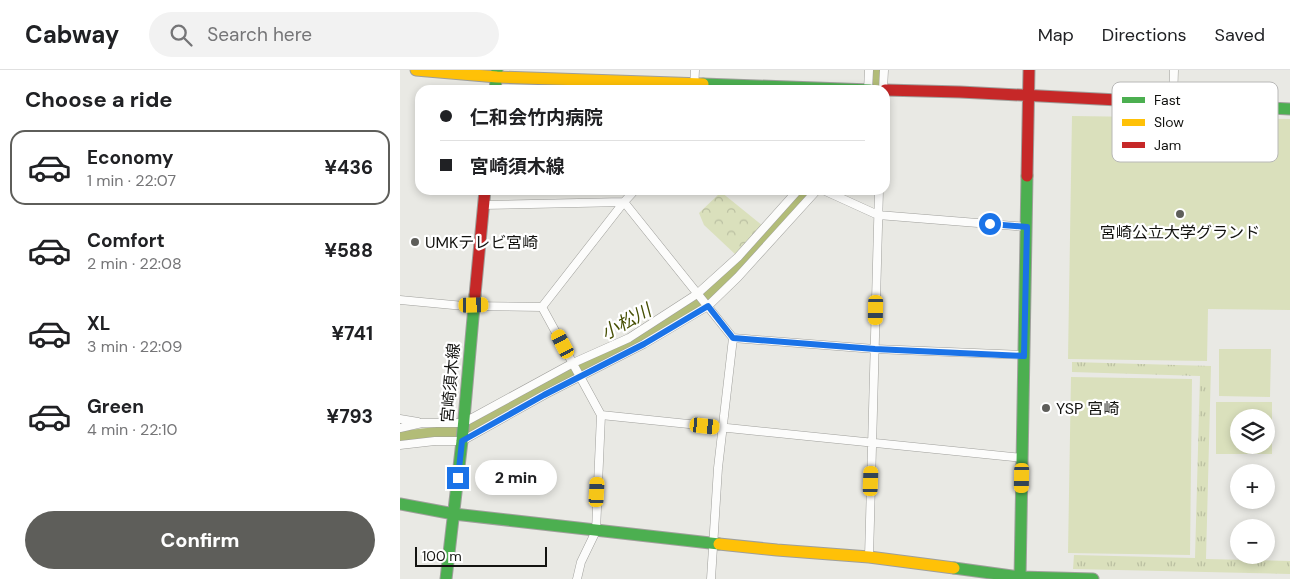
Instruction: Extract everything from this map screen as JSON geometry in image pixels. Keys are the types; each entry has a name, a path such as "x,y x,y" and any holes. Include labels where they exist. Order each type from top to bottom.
{"street":[{"path":"416,70 665,85"},
{"path":"695,70 695,85"},
{"path":"868,85 869,70"},
{"path":"884,70 884,85"},
{"path":"1020,578 1029,70"},
{"path":"890,90 1112,100"},
{"name":"宮崎須木線","path":"446,579 462,439 484,195"},
{"path":"542,307 630,195"},
{"path":"400,419 422,423 462,423 574,363 629,338 697,294 738,257 794,195"},
{"path":"400,445 462,439 644,344 708,306 738,277 812,195"},
{"path":"834,195 878,215 1027,227"},
{"path":"869,557 879,195"},
{"path":"483,205 624,202"},
{"path":"624,202 733,338 718,468 711,579"},
{"path":"400,300 464,306 542,307"},
{"path":"542,307 601,414 596,531 581,562 577,579"},
{"path":"733,338 875,349 1024,356"},
{"path":"601,414 872,444 1022,458"},
{"path":"400,428 422,423"},
{"path":"400,504 454,514 596,531 869,557 1020,578 1093,579"}],"green space":[{"name":"宮崎公立大学グランド","path":"1072,116 1112,117 1112,162 1278,162 1278,119 1290,119 1290,310 1208,309 1207,361 1068,359"},
{"path":"718,195 725,195 763,226 736,255 704,225 699,213"},
{"path":"1219,349 1271,349 1270,397 1219,396"},
{"path":"1072,362 1211,366 1206,559 1230,560 1230,564 1275,564 1275,561 1290,561 1290,574 1073,569 1074,555 1195,558 1200,376 1072,372"},
{"path":"1071,377 1192,379 1190,555 1068,553"},
{"path":"1216,402 1272,402 1272,409 1230,409 1230,454 1216,454"}],"waterway":[{"name":"小松川","path":"879,85 880,70"},
{"name":"小松川","path":"400,439 437,435 476,425 572,372 640,341 690,309 721,286 790,213 803,195"}],"traffic: fast":[{"path":"496,85 497,70"},
{"path":"703,84 731,85"},
{"path":"1278,108 1290,109"},
{"path":"1020,579 1027,176"},
{"path":"446,579 462,441 475,295"},
{"path":"400,504 454,514 719,544"},
{"path":"954,568 1020,577 1093,579"}],"traffic: slow":[{"path":"416,70 497,77 703,84"},
{"path":"719,544 869,557 954,568"}],"traffic: jam":[{"path":"1027,176 1029,70"},
{"path":"890,90 1112,100"},
{"path":"475,295 485,195"}],"place":[{"name":"宮崎公立大学グランド","path":"1180,214"},
{"name":"UMKテレビ宮崎","path":"415,242"},
{"name":"YSP 宮崎","path":"1046,408"}],"route":[{"path":"458,478 462,441 544,395 644,344 708,306 733,338 875,349 1024,356 1027,227 990,224"}]}
